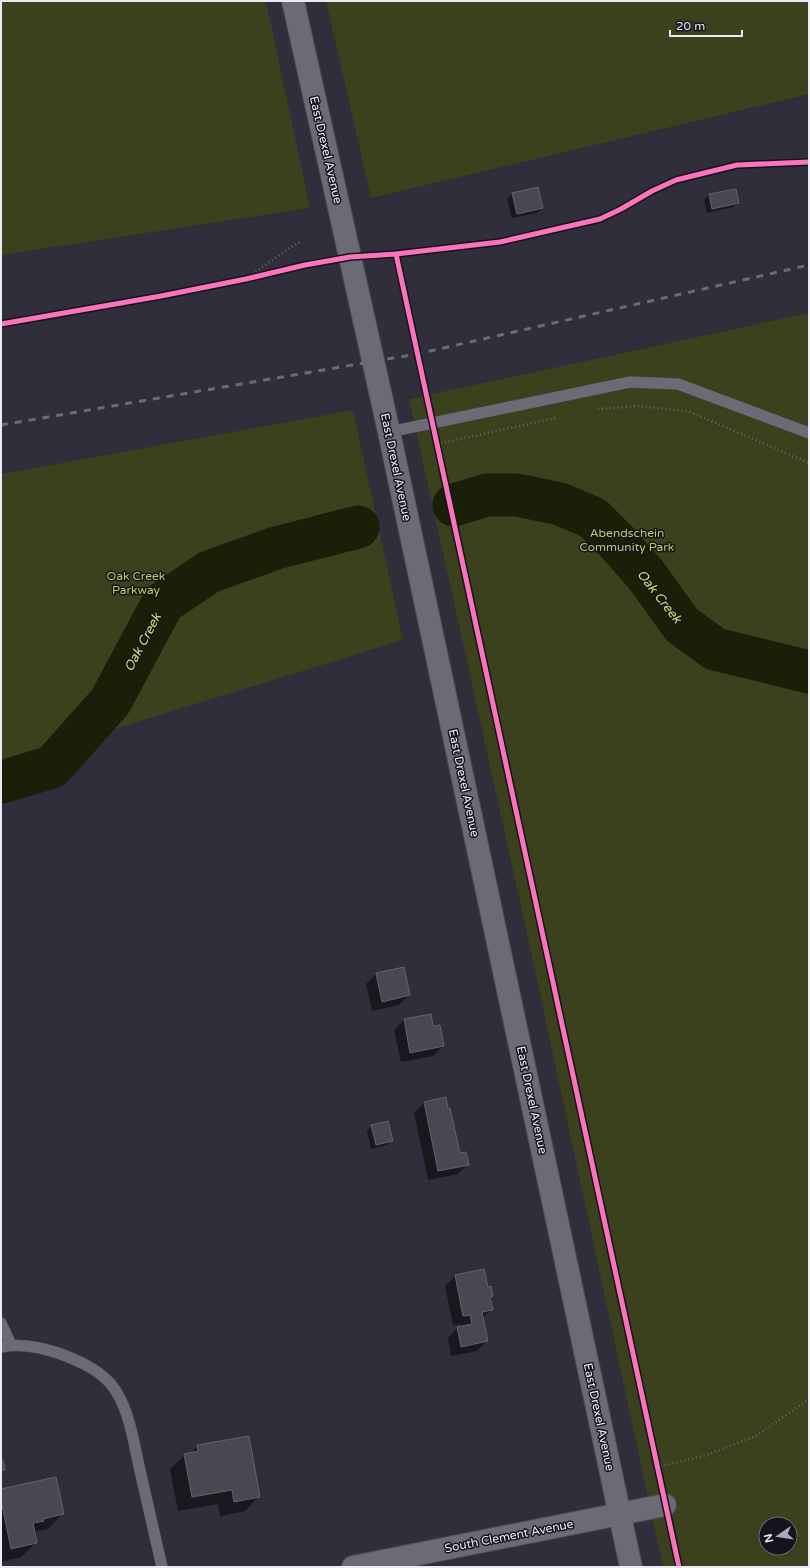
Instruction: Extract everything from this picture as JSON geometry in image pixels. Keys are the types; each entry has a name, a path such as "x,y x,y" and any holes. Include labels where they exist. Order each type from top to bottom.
{"street":[{"name":"East Drexel Avenue","path":"293,1 389,432 631,1567"},
{"name":"South Clement Avenue","path":"353,1567 665,1505"}],"lane":[{"path":"389,432 630,382 678,384 809,433"},
{"path":"1,1323 6,1346 44,1348 94,1368 110,1384 121,1400 130,1428 162,1567"}],"path":[{"path":"246,279 288,248 300,242"},
{"path":"238,281 260,276"},
{"path":"598,409 638,406 688,411 809,463"},
{"path":"437,444 559,417"},
{"path":"433,423 439,451"},
{"path":"656,1460 657,1468 703,1456 756,1436 809,1399"}],"green space":[{"path":"1,1 266,1 310,208 1,255"},
{"path":"326,1 809,1 809,94 371,198"},
{"name":"Abendschein Community Park","path":"809,313 809,1567 663,1567 526,929 409,399"},
{"name":"Oak Creek Parkway","path":"353,410 403,640 1,764 1,474"}],"building":[{"path":"538,187 543,208 517,214 512,193"},
{"path":"736,189 739,203 712,209 709,194"},
{"path":"404,967 410,995 382,1002 376,973"},
{"path":"431,1014 433,1026 440,1025 444,1046 410,1053 404,1019"},
{"path":"446,1097 448,1109 450,1108 460,1153 466,1152 469,1165 438,1171 424,1102"},
{"path":"388,1121 393,1141 376,1145 371,1125"},
{"path":"484,1269 488,1287 491,1286 493,1296 490,1297 493,1310 482,1312 488,1341 461,1347 457,1327 472,1324 470,1315 463,1316 455,1275"},
{"path":"249,1436 260,1497 234,1502 232,1490 192,1497 184,1454 198,1451 197,1445"},
{"path":"1,1460 3,1460 5,1470 1,1470"},
{"path":"56,1477 64,1514 33,1523 37,1543 11,1549 1,1500 1,1489"}],"waterway":[{"name":"Oak Creek","path":"454,505 487,495 517,495 560,504 593,518 618,543 646,575 682,625 715,649 809,672"},
{"name":"Oak Creek","path":"1,782 52,767 110,702 163,603 209,572 276,548 358,527"}],"railway":[{"path":"1,425 417,354 809,265"}],"cycle path":[{"path":"1,324 161,296 246,279 305,265 350,257 396,254 500,242 600,219 676,180 737,165 809,162"},
{"path":"396,254 679,1567"}]}
